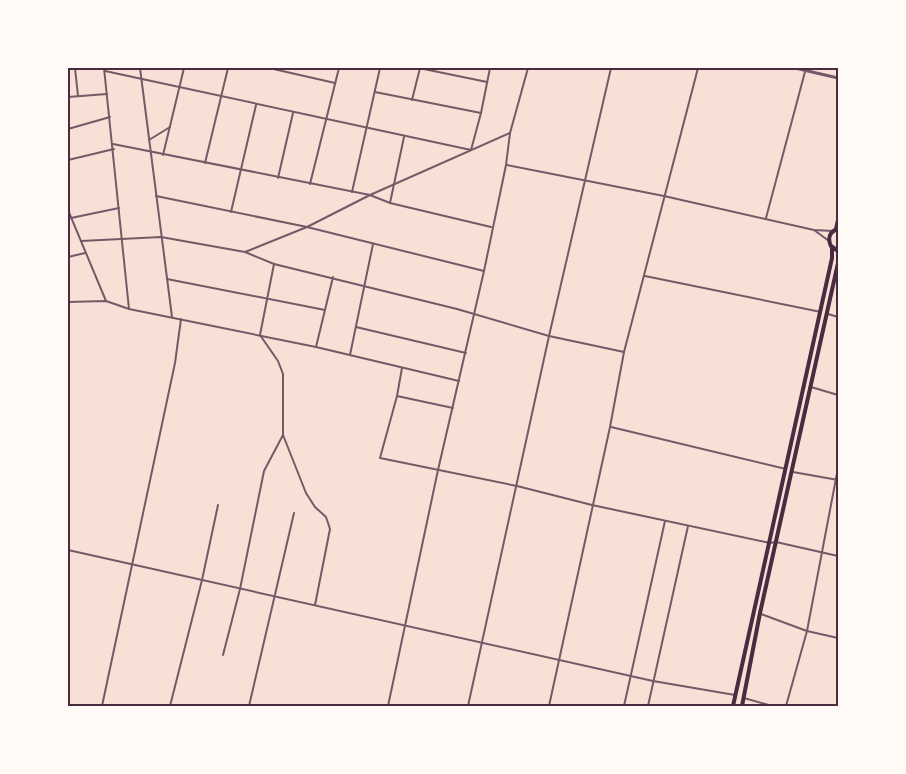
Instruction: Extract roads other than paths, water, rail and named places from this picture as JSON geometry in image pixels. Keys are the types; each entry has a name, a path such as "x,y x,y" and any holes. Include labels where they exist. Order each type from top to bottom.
{"highway":[{"path":"734,706 821,312 832,258 830,235 836,230 838,220"},
{"path":"832,248 838,251"},
{"path":"742,706 760,613 838,263"}],"street":[{"path":"75,68 78,96"},
{"path":"140,68 171,317"},
{"path":"163,155 184,68"},
{"path":"205,163 228,68"},
{"path":"269,68 335,83"},
{"path":"310,184 339,68"},
{"path":"352,192 380,68"},
{"path":"412,100 419,68 488,82"},
{"path":"471,150 482,113 490,68"},
{"path":"388,706 438,470 475,314 506,165 510,133 528,68"},
{"path":"468,706 549,336 611,68"},
{"path":"549,706 610,427 624,352 698,68"},
{"path":"795,68 838,78"},
{"path":"129,309 105,69 142,80 471,150"},
{"path":"766,219 806,69"},
{"path":"375,91 482,113"},
{"path":"68,97 107,94"},
{"path":"231,212 256,105"},
{"path":"278,178 294,113"},
{"path":"68,129 110,117"},
{"path":"149,140 170,127"},
{"path":"245,252 307,227 370,195 510,133"},
{"path":"390,203 404,137"},
{"path":"113,144 370,195 390,203 492,227"},
{"path":"68,160 114,149"},
{"path":"506,165 664,196 814,230 836,230"},
{"path":"156,196 307,227 484,271"},
{"path":"71,218 118,208"},
{"path":"68,210 106,301"},
{"path":"814,230 829,241"},
{"path":"81,241 161,237 245,252 274,264 475,314 549,336 624,352"},
{"path":"350,356 374,243"},
{"path":"68,257 86,253"},
{"path":"274,264 260,335 279,361 283,374 283,435 306,493 315,507 326,517 330,529 315,605"},
{"path":"645,276 821,312"},
{"path":"316,347 333,277"},
{"path":"167,279 325,310"},
{"path":"68,302 106,301 129,309 316,347 459,381"},
{"path":"828,314 838,317"},
{"path":"102,706 173,373 181,319"},
{"path":"356,327 466,353"},
{"path":"402,368 380,458 517,486 688,526 838,556"},
{"path":"811,387 838,395"},
{"path":"397,396 453,408"},
{"path":"610,427 786,469"},
{"path":"223,655 240,589 264,471 283,435"},
{"path":"786,706 807,631 824,553 838,468"},
{"path":"793,472 837,480"},
{"path":"170,706 202,580 218,505"},
{"path":"249,706 294,513"},
{"path":"624,706 665,521"},
{"path":"648,706 688,526"},
{"path":"68,550 630,676 735,695"},
{"path":"760,613 807,631 838,638"},
{"path":"744,698 772,706"}]}
